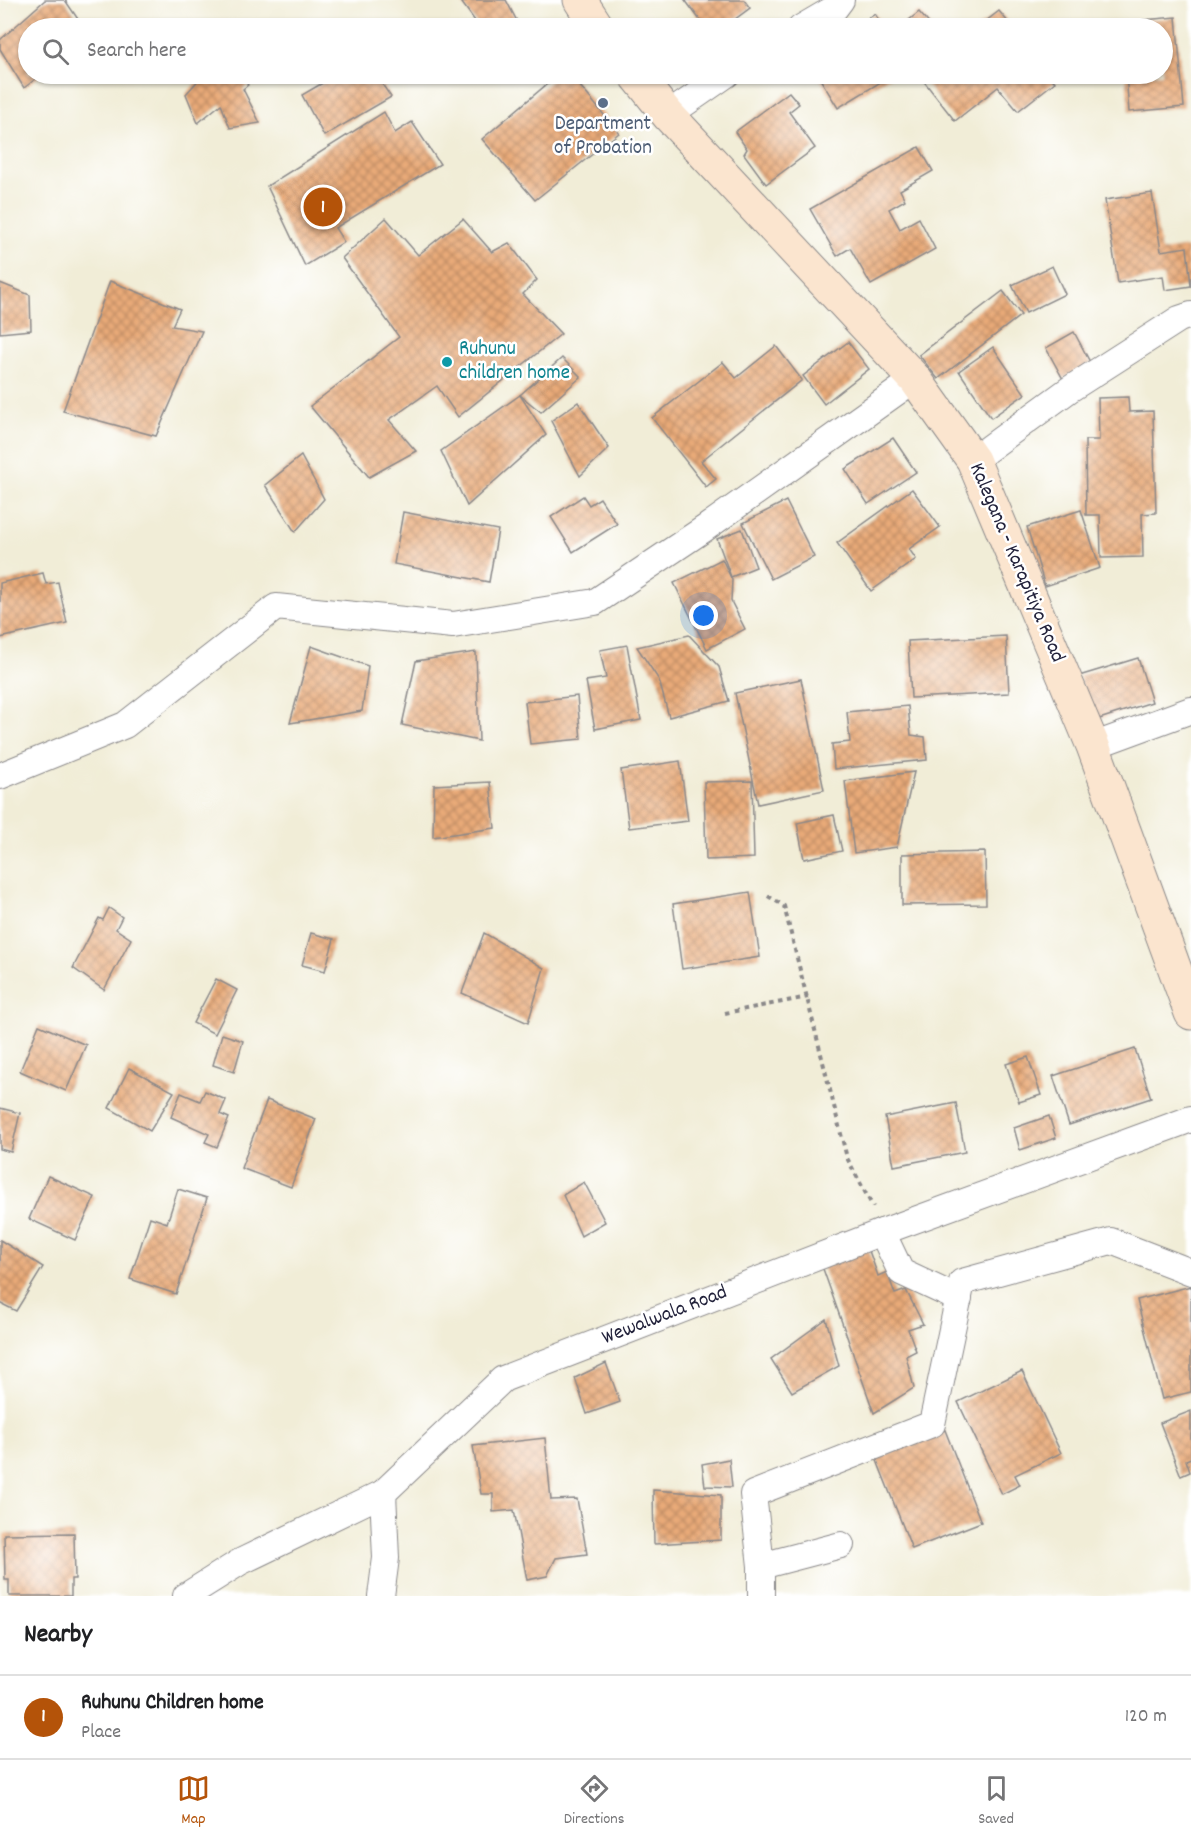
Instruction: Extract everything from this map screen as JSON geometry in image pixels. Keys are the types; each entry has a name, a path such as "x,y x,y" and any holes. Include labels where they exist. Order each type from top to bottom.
{"main road":[{"path":"580,0 592,18"},
{"name":"Kalegana - Karapitiya Road","path":"643,84 668,115 915,379 973,460 1093,746 1191,1013"}],"street":[{"path":"818,18 835,8 841,0"},
{"path":"668,115 713,84"},
{"path":"973,460 1070,388 1179,318 1191,315"},
{"path":"0,776 125,725 276,607 453,625 595,602 704,529 915,379"},
{"path":"1093,746 1191,710"},
{"name":"Wewalwala Road","path":"186,1596 240,1562 383,1492 503,1379 882,1233 1191,1119"},
{"path":"882,1233 900,1272 958,1299"},
{"path":"761,1596 761,1566 753,1494 932,1424 962,1282 1112,1241 1191,1272"},
{"path":"381,1596 386,1558 383,1492"},
{"path":"761,1566 841,1545"}],"path":[{"path":"768,896 784,906 847,1158 868,1195 882,1233"},
{"path":"725,1012 808,997"}],"building":[{"path":"45,0 65,0 77,18 25,18"},
{"path":"468,0 506,0 515,18 473,18 462,3"},
{"path":"685,0 744,0 750,8 736,18 698,18"},
{"path":"999,11 1005,18 990,18"},
{"path":"919,12 924,18 912,18"},
{"path":"1176,17 1184,107 1129,112 1127,84 1173,84 1173,18 1165,18"},
{"path":"18,24 18,78 0,49 0,40"},
{"path":"195,84 247,84 243,89 260,123 230,128 221,104 198,123 186,94"},
{"path":"321,84 382,84 391,97 324,136 302,95"},
{"path":"547,84 578,84 619,133 535,200 482,139"},
{"path":"823,84 878,84 838,108"},
{"path":"926,84 1052,84 1018,111 998,87 955,121"},
{"path":"789,92 799,104 789,112 815,148 766,184 744,154 747,149 735,132"},
{"path":"384,112 395,133 412,122 440,164 335,228 344,242 305,266 267,186"},
{"path":"919,147 933,171 900,190 905,200 889,209 900,229 919,218 935,249 871,285 850,248 837,256 810,209"},
{"path":"1152,193 1161,251 1187,247 1191,286 1165,290 1163,276 1118,283 1105,200"},
{"name":"Ruhunu children home","path":"386,218 418,255 463,219 492,252 509,243 537,280 523,294 561,334 458,417 437,386 389,420 416,451 369,477 310,406 399,337 342,258"},
{"path":"1052,266 1065,294 1026,313 1012,285"},
{"path":"110,281 180,309 172,326 202,331 156,436 63,411"},
{"path":"0,283 30,295 31,330 0,333"},
{"path":"1003,291 1021,315 938,379 919,355"},
{"path":"1074,332 1091,364 1063,379 1046,348"},
{"path":"848,342 869,369 824,404 803,376"},
{"path":"776,346 802,380 701,461 716,479 706,487 652,418 723,362 736,378"},
{"path":"993,347 1025,394 991,418 959,371"},
{"path":"562,358 581,377 541,412 520,395"},
{"path":"520,395 546,435 467,506 441,451"},
{"path":"1128,397 1129,412 1153,411 1156,513 1142,514 1143,557 1101,558 1100,515 1086,515 1085,440 1099,440 1098,398"},
{"path":"578,402 609,448 580,476 551,421"},
{"path":"893,438 916,472 868,504 845,469"},
{"path":"301,456 324,499 295,532 265,485"},
{"path":"912,489 940,527 909,549 916,559 871,591 837,543"},
{"path":"583,496 589,505 600,498 617,524 573,552 551,517"},
{"path":"786,501 814,557 771,579 743,523"},
{"path":"1081,510 1100,568 1045,586 1027,527"},
{"path":"403,512 498,530 489,582 394,564"},
{"path":"742,529 756,567 731,577 717,539"},
{"path":"722,559 732,580 731,601 745,629 707,649 674,583"},
{"path":"43,573 46,584 58,582 67,623 0,638 0,583"},
{"path":"689,635 719,667 729,701 669,717 659,680 637,647"},
{"path":"1006,636 1009,693 911,698 908,641"},
{"path":"627,645 641,720 595,729 586,681 606,678 600,650"},
{"path":"311,646 368,666 362,711 290,723"},
{"path":"476,652 479,741 402,725 416,661"},
{"path":"1138,658 1152,702 1093,721 1079,676"},
{"path":"801,679 824,790 758,804 735,693"},
{"path":"577,696 581,739 530,744 525,702"},
{"path":"908,706 911,735 925,737 927,760 834,769 832,744 850,742 847,712"},
{"path":"680,761 688,821 629,828 621,770"},
{"path":"914,772 897,847 854,853 845,781"},
{"path":"752,781 754,858 706,860 704,782"},
{"path":"490,782 495,828 433,837 434,785"},
{"path":"834,815 842,851 804,859 797,823"},
{"path":"985,852 986,904 902,905 902,854"},
{"path":"750,892 760,957 682,969 673,904"},
{"path":"109,908 122,917 116,929 131,939 104,990 73,968 99,918 103,920"},
{"path":"311,933 334,939 325,971 302,965"},
{"path":"484,933 544,968 528,1023 462,993"},
{"path":"216,979 237,990 215,1034 193,1023"},
{"path":"39,1025 86,1045 66,1091 20,1071"},
{"path":"222,1034 243,1041 234,1072 213,1065"},
{"path":"1135,1049 1151,1098 1069,1125 1053,1076"},
{"path":"1028,1057 1041,1095 1019,1102 1006,1064"},
{"path":"129,1068 174,1092 150,1131 109,1108"},
{"path":"205,1091 226,1100 220,1114 229,1118 217,1147 205,1142 209,1134 171,1117 181,1093 200,1101"},
{"path":"267,1100 316,1119 291,1187 241,1168"},
{"path":"956,1103 965,1152 894,1166 885,1117"},
{"path":"0,1108 20,1113 11,1152 0,1149"},
{"path":"1049,1116 1056,1138 1020,1150 1014,1128"},
{"path":"48,1176 95,1197 75,1240 29,1219"},
{"path":"584,1182 605,1222 581,1236 563,1195"},
{"path":"178,1189 207,1198 176,1294 130,1279 150,1217 167,1223"},
{"path":"0,1240 43,1267 16,1311 0,1303"},
{"path":"868,1248 878,1276 887,1272 895,1294 906,1290 923,1324 908,1329 916,1351 906,1356 914,1388 874,1413 822,1266"},
{"path":"1191,1286 1191,1392 1162,1399 1137,1300"},
{"path":"826,1319 839,1366 792,1392 771,1359"},
{"path":"606,1363 620,1402 587,1414 575,1378"},
{"path":"1022,1371 1061,1453 1015,1475 1020,1485 1002,1494 958,1402"},
{"path":"1191,1411 1191,1458 1186,1460 1190,1472 1181,1476 1160,1423"},
{"path":"945,1430 981,1522 912,1549 876,1458"},
{"path":"545,1438 551,1500 577,1499 587,1554 556,1558 547,1576 527,1580 514,1510 493,1512 493,1494 481,1494 473,1446"},
{"path":"729,1459 732,1487 705,1486 702,1464"},
{"path":"653,1490 721,1495 721,1540 654,1544"},
{"path":"74,1533 75,1579 71,1579 71,1596 9,1596 9,1580 5,1580 4,1534"}],"place":[{"name":"Department of Probation","path":"603,103"},
{"name":"Ruhunu Children home","path":"323,207"},
{"name":"Ruhunu children home","path":"447,362"}]}
